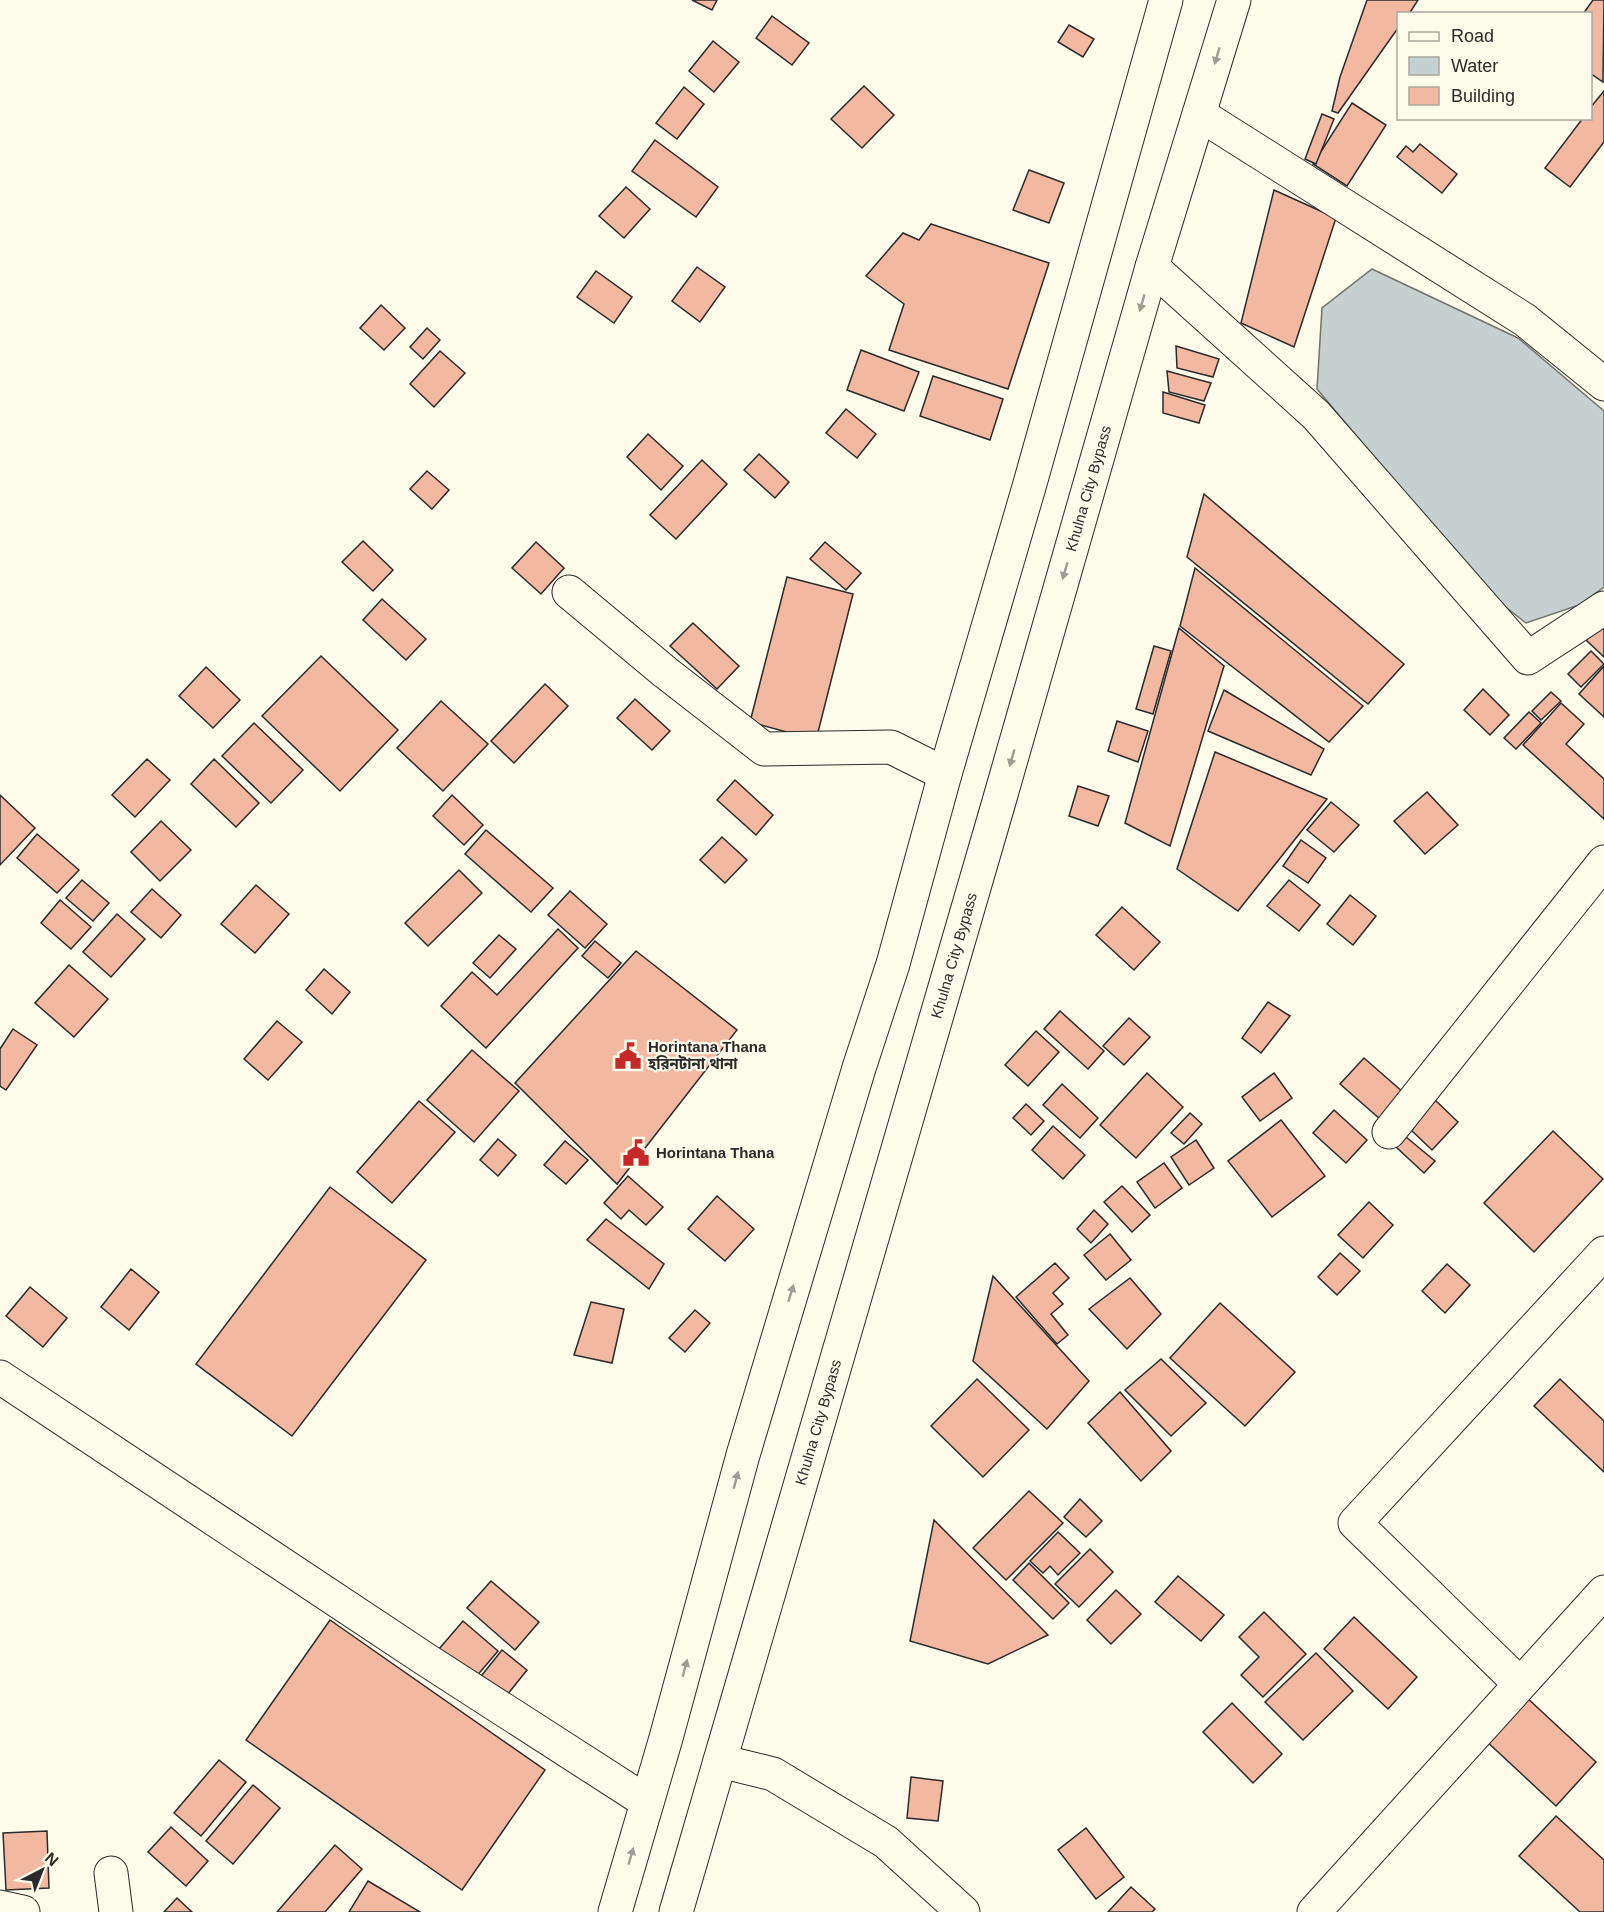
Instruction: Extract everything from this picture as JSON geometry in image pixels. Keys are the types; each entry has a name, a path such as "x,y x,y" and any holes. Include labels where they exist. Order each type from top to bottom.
{"main road":[{"path":"615,1912 743,1455 859,1068 893,964 1166,0"},
{"name":"Khulna City Bypass","path":"676,1912 995,817 1152,267 1234,0"},
{"path":"1199,114 1525,320 1604,384"},
{"path":"1152,267 1316,415 1528,658 1604,608"},
{"path":"569,592 665,672 764,749 891,747 945,774"},
{"path":"1389,1132 1604,862"},
{"path":"1520,1683 1355,1523 1604,1253"},
{"path":"0,1377 425,1659 647,1802"},
{"path":"1314,1912 1604,1592"},
{"path":"720,1761 773,1774 886,1842 963,1912"},
{"path":"111,1873 116,1912"},
{"path":"0,1907 23,1912"}],"water":[{"path":"1372,269 1518,338 1604,411 1604,587 1579,605 1526,623 1490,595 1317,389 1322,308"}],"building":[{"path":"692,0 717,0 712,10"},
{"path":"1367,0 1418,0 1410,12 1397,12 1397,29 1338,113 1332,111 1340,77"},
{"path":"1593,0 1604,0 1603,82 1592,74 1592,12 1584,12"},
{"path":"772,16 809,43 792,65 756,38"},
{"path":"1069,25 1094,39 1083,57 1058,42"},
{"path":"713,41 739,62 714,92 689,71"},
{"path":"864,86 894,115 862,148 831,119"},
{"path":"684,87 704,104 677,139 656,123"},
{"path":"1604,91 1604,142 1570,187 1545,168 1581,120 1592,120 1592,106"},
{"path":"1352,103 1386,125 1347,186 1313,164"},
{"path":"1322,114 1334,119 1316,164 1305,159"},
{"path":"655,140 718,187 696,217 632,171"},
{"path":"1420,144 1457,174 1442,193 1397,157 1406,146 1413,152"},
{"path":"1029,170 1064,183 1049,223 1013,210"},
{"path":"626,187 650,209 624,238 599,216"},
{"path":"1274,190 1336,218 1294,347 1241,323"},
{"path":"931,224 1049,263 1008,389 889,350 904,304 866,276 903,233 919,240"},
{"path":"697,267 725,287 700,322 672,301"},
{"path":"596,271 632,297 614,323 577,297"},
{"path":"381,305 405,328 384,350 360,328"},
{"path":"427,328 440,340 423,359 410,347"},
{"path":"1176,346 1219,359 1213,377 1177,368"},
{"path":"861,350 919,372 904,411 847,390"},
{"path":"440,351 465,373 434,407 410,384"},
{"path":"1167,371 1211,383 1204,401 1169,392"},
{"path":"933,376 1003,399 990,440 920,416"},
{"path":"1163,392 1205,405 1199,423 1163,413"},
{"path":"846,409 876,434 857,458 826,433"},
{"path":"648,434 683,466 661,490 627,457"},
{"path":"759,454 789,482 775,498 744,470"},
{"path":"702,460 727,484 676,539 650,515"},
{"path":"427,471 449,490 432,509 410,489"},
{"path":"1204,494 1404,664 1368,704 1187,557"},
{"path":"363,541 393,570 373,591 342,562"},
{"path":"536,542 564,568 541,594 512,568"},
{"path":"825,542 861,573 846,590 810,559"},
{"path":"1195,568 1363,706 1329,742 1180,626"},
{"path":"787,577 853,594 816,740 750,722"},
{"path":"382,599 426,639 406,660 363,620"},
{"path":"693,623 739,666 717,689 670,646"},
{"path":"1604,626 1604,657 1586,640"},
{"path":"1179,628 1224,666 1170,846 1125,823"},
{"path":"1154,646 1171,651 1153,714 1136,709"},
{"path":"1591,651 1604,664 1581,687 1568,674"},
{"path":"321,656 398,730 340,791 262,716"},
{"path":"1604,666 1604,717 1579,694"},
{"path":"206,667 240,700 213,728 179,696"},
{"path":"545,684 568,706 514,763 491,741"},
{"path":"1483,689 1509,715 1490,735 1464,710"},
{"path":"1224,690 1324,749 1311,775 1208,731"},
{"path":"1551,692 1561,701 1541,720 1532,711"},
{"path":"635,699 670,731 652,750 617,718"},
{"path":"441,701 488,744 443,791 397,748"},
{"path":"1561,703 1584,724 1566,744 1604,779 1604,819 1523,745"},
{"path":"1529,712 1541,723 1516,749 1504,738"},
{"path":"1117,721 1148,731 1138,762 1108,751"},
{"path":"254,723 303,770 271,803 222,756"},
{"path":"1215,752 1327,799 1238,911 1177,869"},
{"path":"147,759 170,780 135,817 112,795"},
{"path":"214,759 259,803 236,827 191,784"},
{"path":"735,780 773,815 756,835 717,800"},
{"path":"1078,786 1109,796 1098,826 1069,816"},
{"path":"1427,792 1458,825 1425,854 1394,821"},
{"path":"0,795 35,828 0,865"},
{"path":"452,795 483,825 464,845 433,816"},
{"path":"1331,802 1359,825 1334,852 1307,830"},
{"path":"161,821 191,850 160,881 131,852"},
{"path":"486,830 553,888 531,912 465,854"},
{"path":"37,834 79,870 57,893 17,858"},
{"path":"722,837 747,860 725,883 700,860"},
{"path":"1301,840 1326,858 1308,883 1283,866"},
{"path":"459,870 482,893 428,946 405,923"},
{"path":"82,880 109,903 93,921 66,898"},
{"path":"1289,880 1320,905 1299,931 1267,906"},
{"path":"256,885 289,914 255,953 221,924"},
{"path":"152,889 181,915 161,938 131,912"},
{"path":"570,891 607,924 585,948 548,915"},
{"path":"1350,895 1376,916 1353,945 1327,924"},
{"path":"60,900 91,927 71,949 41,923"},
{"path":"1122,907 1160,942 1134,970 1096,935"},
{"path":"117,914 145,939 111,977 83,952"},
{"path":"558,929 578,948 486,1048 441,1006 472,972 497,995"},
{"path":"499,935 516,949 490,978 473,963"},
{"path":"595,941 621,963 608,978 582,956"},
{"name":"Horintana Thana হরিনটানা থানা","path":"636,951 737,1030 617,1184 515,1083"},
{"path":"69,965 108,999 74,1037 35,1003"},
{"path":"324,969 350,992 332,1014 306,990"},
{"path":"1268,1002 1290,1016 1261,1053 1242,1038"},
{"path":"1060,1011 1104,1051 1088,1069 1044,1029"},
{"path":"1129,1018 1150,1037 1124,1065 1103,1046"},
{"path":"277,1021 302,1042 268,1080 244,1059"},
{"path":"13,1029 37,1045 6,1090 0,1086 0,1049"},
{"path":"1036,1031 1059,1052 1028,1086 1005,1065"},
{"path":"472,1050 519,1091 474,1142 427,1100"},
{"path":"1364,1058 1404,1093 1380,1119 1340,1084"},
{"path":"1147,1073 1183,1107 1136,1158 1100,1125"},
{"path":"1274,1073 1292,1098 1260,1121 1242,1097"},
{"path":"1062,1084 1098,1118 1080,1138 1043,1105"},
{"path":"1435,1100 1458,1122 1432,1150 1409,1128"},
{"path":"419,1101 455,1132 392,1203 357,1172"},
{"path":"1026,1104 1044,1121 1031,1135 1013,1118"},
{"path":"1334,1110 1367,1140 1346,1163 1313,1133"},
{"path":"1190,1113 1202,1124 1184,1144 1171,1133"},
{"path":"1281,1120 1325,1176 1272,1217 1228,1161"},
{"path":"1053,1126 1085,1155 1063,1179 1032,1150"},
{"path":"1553,1131 1603,1179 1534,1252 1484,1203"},
{"path":"1406,1137 1435,1161 1424,1173 1396,1147"},
{"path":"498,1139 516,1155 498,1176 480,1160"},
{"path":"1196,1140 1214,1168 1189,1185 1171,1157"},
{"path":"565,1141 588,1160 566,1184 544,1165"},
{"path":"1164,1163 1182,1188 1155,1208 1137,1182"},
{"path":"628,1176 663,1207 646,1225 629,1210 621,1219 604,1203"},
{"path":"1122,1186 1150,1215 1132,1232 1104,1202"},
{"path":"330,1187 426,1260 292,1436 196,1364"},
{"path":"717,1196 754,1229 725,1261 688,1229"},
{"path":"1369,1202 1393,1225 1363,1258 1338,1235"},
{"path":"1094,1210 1108,1224 1091,1243 1077,1229"},
{"path":"606,1219 664,1264 649,1289 587,1240"},
{"path":"1110,1234 1131,1260 1106,1280 1084,1255"},
{"path":"1340,1253 1360,1271 1337,1295 1318,1277"},
{"path":"1055,1263 1069,1278 1053,1293 1063,1304 1051,1314 1068,1335 1057,1344 1016,1297"},
{"path":"1447,1264 1470,1285 1445,1313 1422,1291"},
{"path":"131,1269 159,1292 129,1330 101,1307"},
{"path":"993,1276 1089,1381 1047,1429 973,1361"},
{"path":"1130,1278 1161,1314 1127,1349 1089,1309"},
{"path":"30,1287 67,1318 43,1347 6,1316"},
{"path":"591,1302 624,1309 612,1363 574,1355"},
{"path":"1220,1303 1295,1372 1245,1426 1170,1358"},
{"path":"695,1310 710,1323 685,1352 669,1338"},
{"path":"1161,1359 1206,1403 1171,1436 1125,1390"},
{"path":"977,1379 1029,1430 983,1477 931,1426"},
{"path":"1560,1379 1604,1421 1604,1472 1534,1406"},
{"path":"1120,1392 1171,1451 1141,1481 1088,1423"},
{"path":"1029,1491 1063,1523 1006,1580 973,1548"},
{"path":"1080,1499 1102,1521 1086,1537 1064,1517"},
{"path":"934,1520 1048,1635 988,1664 910,1641"},
{"path":"1058,1532 1080,1553 1058,1575 1050,1566 1043,1573 1030,1561"},
{"path":"1090,1549 1113,1572 1079,1607 1055,1584"},
{"path":"1029,1563 1069,1603 1053,1619 1013,1580"},
{"path":"1178,1576 1224,1615 1201,1641 1155,1602"},
{"path":"491,1581 539,1622 515,1650 467,1608"},
{"path":"1116,1590 1141,1614 1111,1644 1087,1620"},
{"path":"1264,1612 1306,1654 1263,1697 1241,1675 1259,1657 1239,1637"},
{"path":"1354,1617 1417,1677 1388,1709 1324,1649"},
{"path":"330,1620 545,1770 462,1890 246,1740"},
{"path":"463,1621 498,1651 475,1678 439,1649"},
{"path":"502,1650 527,1670 503,1700 478,1680"},
{"path":"1316,1653 1353,1691 1303,1740 1265,1702"},
{"path":"1524,1695 1596,1762 1556,1806 1484,1739"},
{"path":"1232,1703 1282,1754 1253,1783 1203,1732"},
{"path":"219,1760 246,1782 201,1836 174,1813"},
{"path":"911,1777 943,1781 938,1821 907,1818"},
{"path":"253,1785 280,1808 233,1864 206,1841"},
{"path":"1556,1816 1604,1860 1604,1912 1580,1912 1519,1856"},
{"path":"171,1827 208,1861 186,1886 148,1852"},
{"path":"1086,1828 1124,1877 1096,1899 1058,1850"},
{"path":"47,1831 49,1888 6,1890 3,1833"},
{"path":"335,1845 362,1869 325,1912 277,1912"},
{"path":"368,1881 420,1912 349,1912"},
{"path":"1131,1887 1155,1909 1152,1912 1108,1912"},
{"path":"177,1898 192,1912 164,1912"}],"place":[{"name":"Horintana Thana হরিনটানা থানা","path":"628,1056"},
{"name":"Horintana Thana","path":"636,1153"}]}
